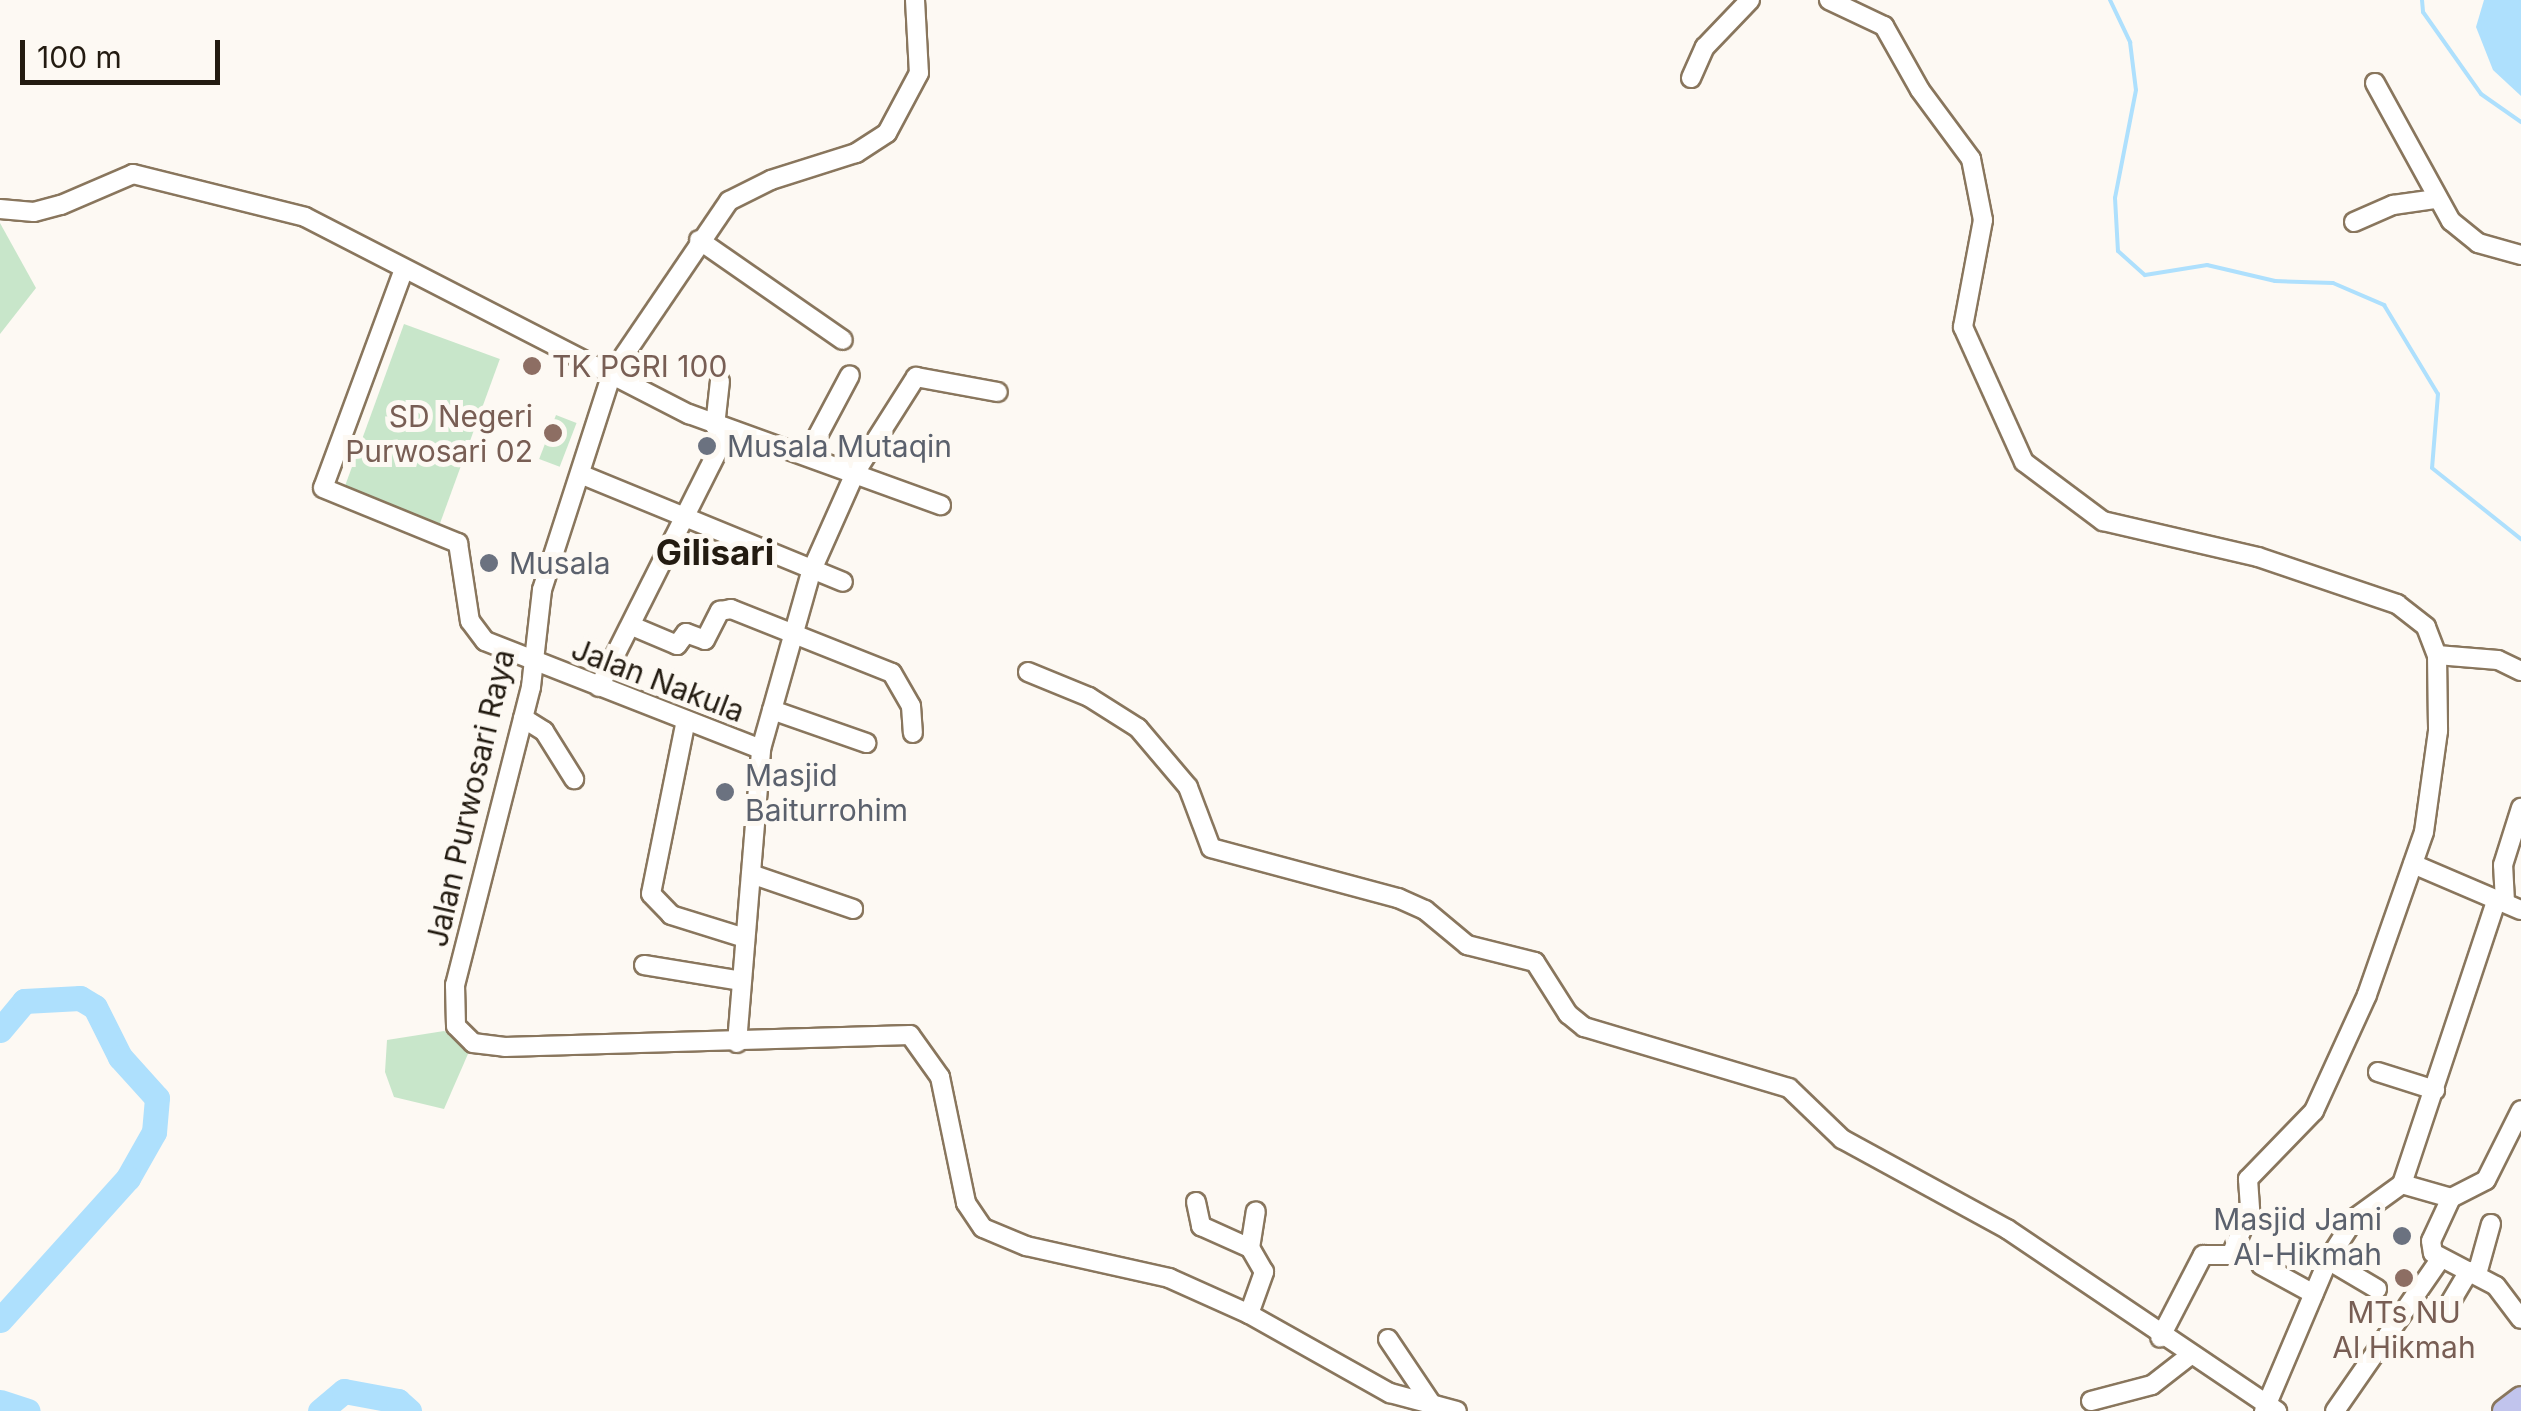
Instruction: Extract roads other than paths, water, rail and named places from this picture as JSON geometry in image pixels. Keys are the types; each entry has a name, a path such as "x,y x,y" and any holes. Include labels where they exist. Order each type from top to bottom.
{"main road":[{"path":"2504,1411 2521,1398"}],"street":[{"name":"Jalan Purwosari Raya","path":"915,0 919,74 887,133 856,152 750,188 722,209 612,373 542,590 523,718 456,985 461,1035 505,1047 737,1043 890,1032 918,1041 944,1092 966,1203 975,1222 1009,1242 1169,1278 1250,1314"},
{"path":"1691,78 1705,47 1750,0"},
{"path":"1829,0 1864,11 1884,26 1920,90 1972,159 1983,220 1963,327 2024,462 2103,521 2258,557 2397,604 2426,627 2437,655 2438,730 2414,864 2368,995 2314,1111 2248,1179 2250,1212 2230,1255 2202,1255 2160,1338"},
{"path":"2375,83 2396,113 2435,199 2464,235 2521,255"},
{"path":"0,209 34,212 61,205 133,174 305,216 722,428 808,454 940,505"},
{"path":"2354,222 2392,205 2435,199"},
{"path":"699,240 843,340"},
{"name":"Jalan Nakula","path":"404,269 322,488 458,543 473,628 484,641 761,749"},
{"path":"808,454 850,375"},
{"path":"737,1043 761,749 811,572 855,473 916,377 998,392"},
{"path":"599,687 686,522 722,428 720,381"},
{"path":"580,474 686,522 844,582"},
{"path":"632,626 677,645 686,632 705,640 727,608 892,673 910,706 913,733"},
{"path":"2437,655 2498,660 2521,671"},
{"path":"1028,672 1089,696 1138,728 1188,787 1211,848 1398,898 1425,910 1467,945 1535,962 1568,1014 1584,1026 1790,1088 1842,1139 2007,1229 2160,1338 2269,1409 2328,1260 2366,1206 2402,1184 2508,904 2502,865 2521,808"},
{"path":"772,710 866,743"},
{"path":"523,718 544,732 574,780"},
{"path":"686,720 651,894 671,915 746,938"},
{"path":"2414,864 2508,904"},
{"path":"751,874 854,909"},
{"path":"644,965 742,981"},
{"path":"2378,1072 2435,1090"},
{"path":"2521,1110 2486,1180 2451,1198 2431,1241 2439,1261 2473,1273 2501,1290 2521,1319"},
{"path":"2402,1184 2451,1198"},
{"path":"1196,1202 1201,1226 1250,1248 1264,1272 1250,1314 1390,1393 1458,1411"},
{"path":"1250,1248 1256,1211"},
{"path":"2444,1313 2473,1273 2490,1224"},
{"path":"2328,1260 2377,1289"},
{"path":"2335,1411 2439,1261"},
{"path":"2261,1265 2314,1294"},
{"path":"1388,1339 1434,1406"},
{"path":"2091,1401 2152,1385 2188,1357"}],"water":[{"path":"2484,0 2521,0 2521,96 2493,70 2476,27"}],"waterway":[{"path":"2110,0 2130,42 2136,90 2115,198 2118,251 2145,275 2207,265 2275,281 2333,283 2384,305 2438,394 2432,468 2521,539"},
{"path":"2422,0 2423,12 2481,94 2521,122"},
{"path":"0,1030 24,1001 80,998 95,1007 120,1057 157,1098 154,1132 128,1178 0,1320"},
{"path":"320,1411 344,1391 398,1401 409,1411"},
{"path":"0,1402 28,1411"}],"place":[{"name":"TK PGRI 100","path":"532,366"},
{"name":"SD Negeri Purwosari 02","path":"553,433"},
{"name":"Musala Mutaqin","path":"707,446"},
{"name":"Musala","path":"489,563"},
{"name":"Masjid Baiturrohim","path":"725,792"},
{"name":"Masjid Jami Al-Hikmah","path":"2402,1236"},
{"name":"MTs NU Al Hikmah","path":"2404,1278"}],"district":[{"name":"Gilisari","path":"715,552"}]}
